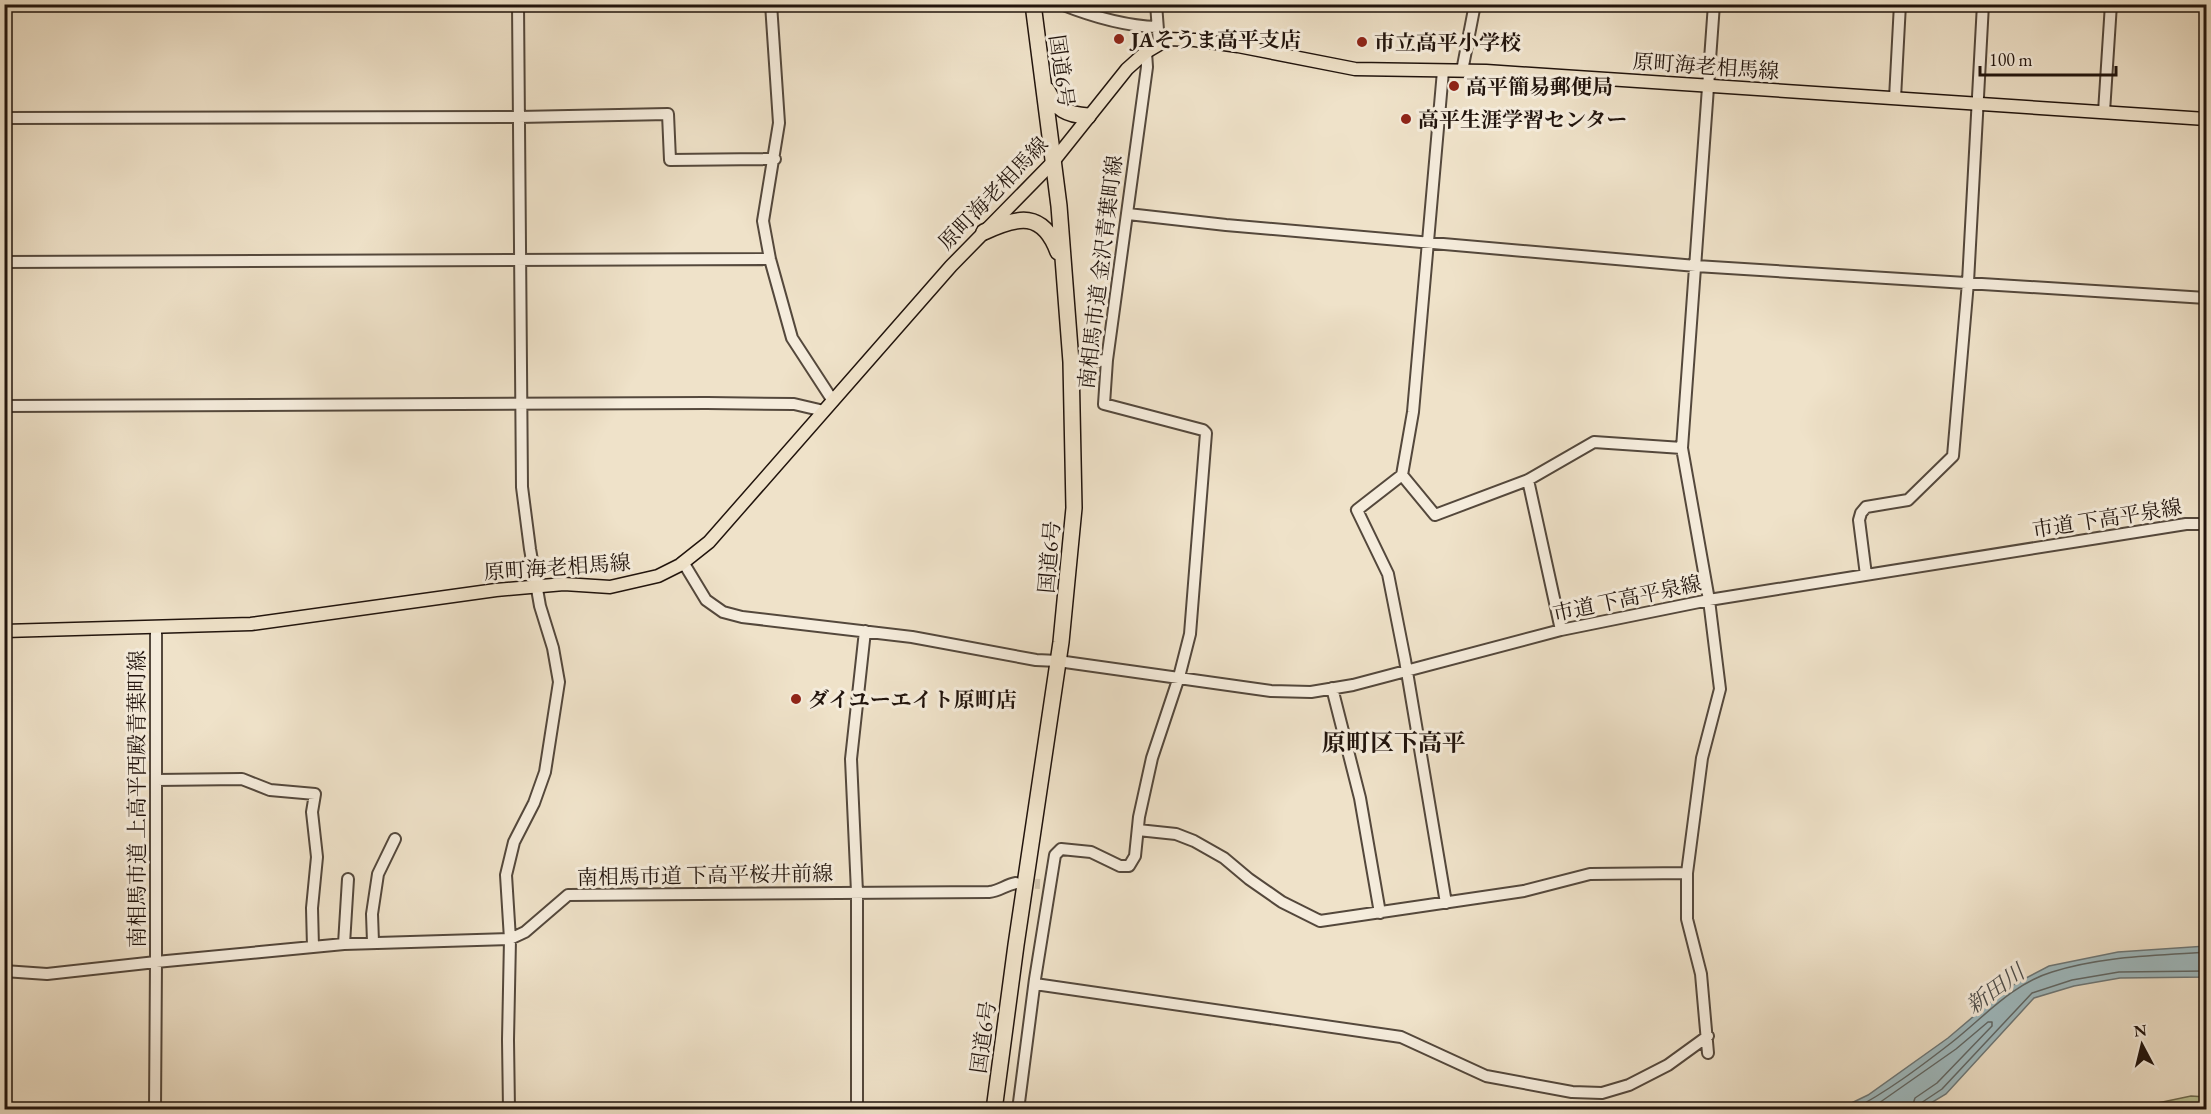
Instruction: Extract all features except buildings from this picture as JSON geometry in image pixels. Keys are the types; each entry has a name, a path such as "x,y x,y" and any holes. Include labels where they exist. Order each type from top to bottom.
{"highway":[{"name":"国道6号","path":"994,1110 1058,661 1070,568 1074,508 1071,362 1059,206 1033,4"},
{"path":"1043,78 1051,98 1059,108 1069,114 1088,116"},
{"path":"984,232 1018,219 1037,223 1050,234 1063,266"}],"main road":[{"name":"原町海老相馬線","path":"4,631 262,623 434,598 537,586 564,584 610,587 658,576 683,562 709,542 735,515 951,266 1052,163 1127,69 1159,43 1179,38 1355,69 1462,71 2206,119"}],"street":[{"path":"509,1110 510,939 507,867 514,842 534,803 545,772 559,682 553,648 540,606 522,487 518,4"},
{"path":"771,4 779,123 775,159 763,221 770,259 792,338 833,401"},
{"path":"1061,4 1118,22 1139,27 1157,27"},
{"path":"1156,4 1159,43"},
{"path":"1462,71 1475,4"},
{"path":"1708,1053 1701,974 1687,919 1687,873 1702,758 1720,689 1709,600 1682,448 1714,4"},
{"path":"1895,98 1900,4"},
{"path":"1866,575 1861,513 1866,507 1908,500 1953,456 1968,282 1983,4"},
{"path":"2104,112 2111,4"},
{"name":"南相馬市道 金沢青葉町線","path":"1018,1110 1035,984 1045,885 1055,855 1061,849 1091,852 1120,866 1129,866 1135,856 1139,817 1152,758 1179,677 1190,634 1206,433 1203,430 1104,404 1107,360 1147,67 1146,52"},
{"path":"1443,70 1413,412 1402,475 1357,510 1388,574 1446,903"},
{"path":"4,118 519,117 668,114 670,160 775,159"},
{"path":"1128,214 1226,225 1696,266 2206,298"},
{"path":"4,262 770,259"},
{"path":"1071,362 1107,360"},
{"path":"4,406 794,404 824,411"},
{"path":"1402,475 1435,514 1528,480 1594,442 1682,448"},
{"path":"1528,480 1561,630"},
{"name":"市道 下高平泉線","path":"683,562 706,600 723,612 742,616 912,637 1036,660 1058,661 1271,691 1311,692 1406,671 1561,630 1709,600 2186,524 2206,524"},
{"name":"南相馬市道 上高平西殿青葉町線","path":"4,971 47,974 156,962 156,627"},
{"path":"857,1110 857,892 851,759 865,631"},
{"path":"1332,688 1360,798 1380,914"},
{"path":"156,780 242,779 270,790 315,794 312,812 317,857 312,908 313,947"},
{"path":"1138,830 1176,834 1194,841 1224,858 1282,902 1320,921 1380,914 1524,891 1590,874 1687,873"},
{"path":"373,942 372,914 378,874 395,838"},
{"path":"344,944 348,879"},
{"name":"南相馬市道 下高平桜井前線","path":"510,939 525,932 568,895 1000,891 1007,885 1016,883"},
{"path":"155,1110 156,962 373,942 510,939"},
{"path":"1035,984 1401,1037 1486,1076 1572,1092 1602,1093 1629,1085 1668,1065 1708,1036"}],"green space":[{"path":"2191,1096 2206,1097 2206,1109 2140,1109 2153,1104"}],"water":[{"path":"2206,946 2206,977 2120,978 2074,986 2034,998 1946,1094 1921,1109 1839,1109 1868,1095 1948,1038 2007,988 2049,966 2118,952"}],"tunnel":[{"path":"1020,883 1040,884"}],"place":[{"name":"JAそうま高平支店","path":"1119,39"},
{"name":"市立高平小学校","path":"1362,42"},
{"name":"高平簡易郵便局","path":"1454,86"},
{"name":"高平生涯学習センター","path":"1406,119"},
{"name":"ダイユーエイト原町店","path":"796,699"}],"district":[{"name":"原町区下高平","path":"1394,742"}],"water label":[{"name":"新田川","path":"1995,989"}]}
